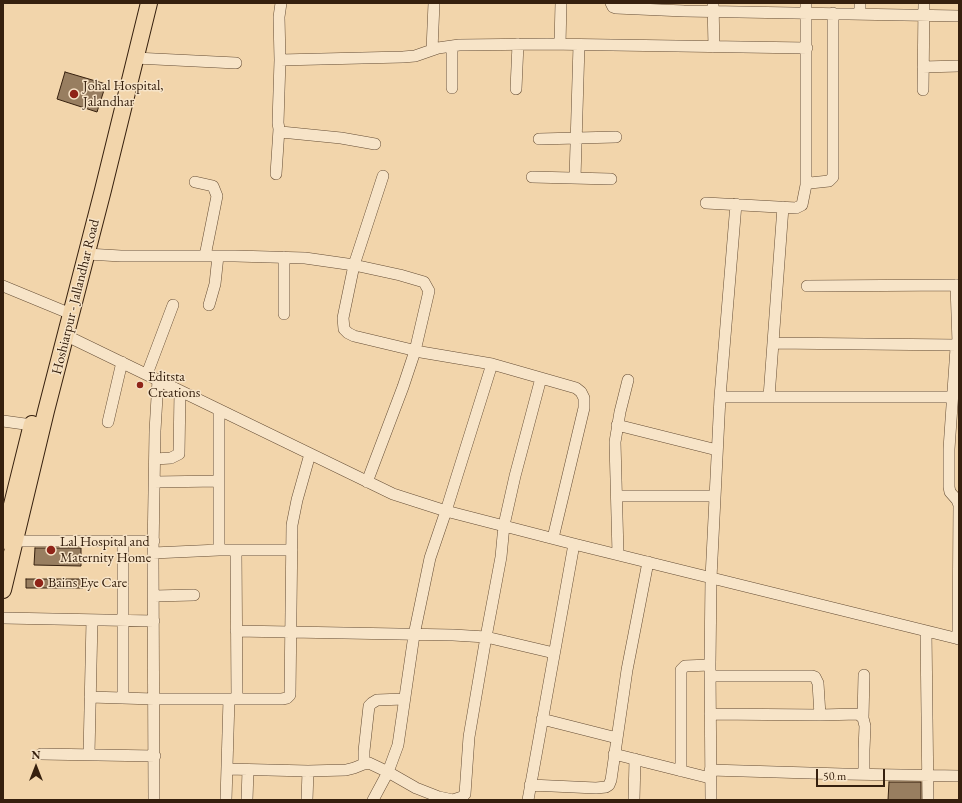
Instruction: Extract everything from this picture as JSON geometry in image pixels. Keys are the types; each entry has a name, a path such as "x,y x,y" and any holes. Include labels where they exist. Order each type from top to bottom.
{"highway":[{"name":"Hoshiarpur - Jallandhar Road","path":"9,541 138,3"},
{"name":"Hoshiarpur - Jallandhar Road","path":"3,590 9,541 32,425 55,354 65,335 65,312 86,254 149,3"}],"street":[{"path":"276,174 280,60 279,17 281,3"},
{"path":"432,50 434,3"},
{"path":"560,44 561,3"},
{"path":"611,3 613,7 616,8 806,8 833,13 860,8 923,16 959,16"},
{"path":"923,90 924,3"},
{"path":"713,7 714,47"},
{"path":"706,203 783,207 800,207 802,205 806,185 806,8"},
{"path":"806,185 810,183 829,181 833,177 833,13"},
{"path":"280,60 403,58 452,46 518,44 807,48"},
{"path":"516,89 518,44"},
{"path":"575,178 579,45"},
{"path":"452,46 452,88"},
{"path":"135,58 236,63"},
{"path":"923,67 959,66"},
{"path":"278,129 284,133 341,138 375,144"},
{"path":"539,139 616,137"},
{"path":"383,176 354,265 343,318 344,330 354,336 415,351 492,364 576,388 581,392 584,398 583,415 553,538"},
{"path":"532,178 611,179"},
{"path":"195,182 213,186 217,196 205,256"},
{"path":"710,800 711,578 720,396 736,204"},
{"path":"769,396 783,207"},
{"path":"86,254 121,256 284,257 354,265 424,282 428,286 429,291 415,351 401,394 367,482"},
{"path":"209,305 215,284 218,256"},
{"path":"284,257 284,314"},
{"path":"65,335 393,494 446,511 574,544 959,639 959,505 957,500 950,492 949,487 953,396 958,343 957,285 807,286"},
{"path":"3,286 65,312"},
{"path":"147,374 173,304"},
{"path":"773,343 958,343"},
{"path":"108,422 122,362"},
{"path":"373,800 388,772 398,745 414,635 430,558 492,364"},
{"path":"228,769 308,771 346,770 369,763 416,788 439,797 453,800 462,797 465,794 469,737 501,557 504,525 515,476 541,378"},
{"path":"154,800 153,553 158,380"},
{"path":"618,554 615,442 617,425 628,380"},
{"path":"155,459 171,458 179,454 180,391"},
{"path":"720,396 953,396"},
{"path":"219,410 219,550"},
{"path":"3,421 32,425"},
{"path":"617,425 717,450"},
{"path":"90,697 154,699 282,699 287,698 290,695 292,550 294,515 310,454"},
{"path":"154,482 219,481"},
{"path":"616,496 715,496"},
{"path":"9,541 154,541"},
{"path":"123,541 123,698"},
{"path":"528,800 574,544"},
{"path":"153,553 219,550 292,550"},
{"path":"226,800 236,632 236,550"},
{"path":"530,785 596,788 606,787 609,785 611,780 627,670 648,562"},
{"path":"154,596 194,595"},
{"path":"3,618 154,621"},
{"path":"89,754 92,620"},
{"path":"926,631 928,800"},
{"path":"236,632 453,635 486,637 554,653"},
{"path":"680,771 681,670 685,666 710,671 815,677 818,683 820,715"},
{"path":"864,675 863,718 866,732 864,774"},
{"path":"364,764 369,706 372,702 377,700 404,699"},
{"path":"710,714 820,715 850,713 858,714 863,718"},
{"path":"542,719 617,738"},
{"path":"41,754 155,756"},
{"path":"614,754 680,771 710,774 864,774 959,776"},
{"path":"634,800 635,760"},
{"path":"247,800 248,770"},
{"path":"307,800 308,771"},
{"path":"416,788 416,800"}],"building":[{"path":"65,72 106,84 97,112 57,99"},
{"path":"35,548 81,548 81,566 34,565"},
{"path":"26,579 82,579 83,588 26,588"},
{"path":"889,782 921,782 921,800 888,800"}],"place":[{"name":"Johal Hospital, Jalandhar","path":"74,94"},
{"name":"Editsta Creations","path":"140,385"},
{"name":"Lal Hospital and Maternity Home","path":"51,550"},
{"name":"Bains Eye Care","path":"39,583"}]}
